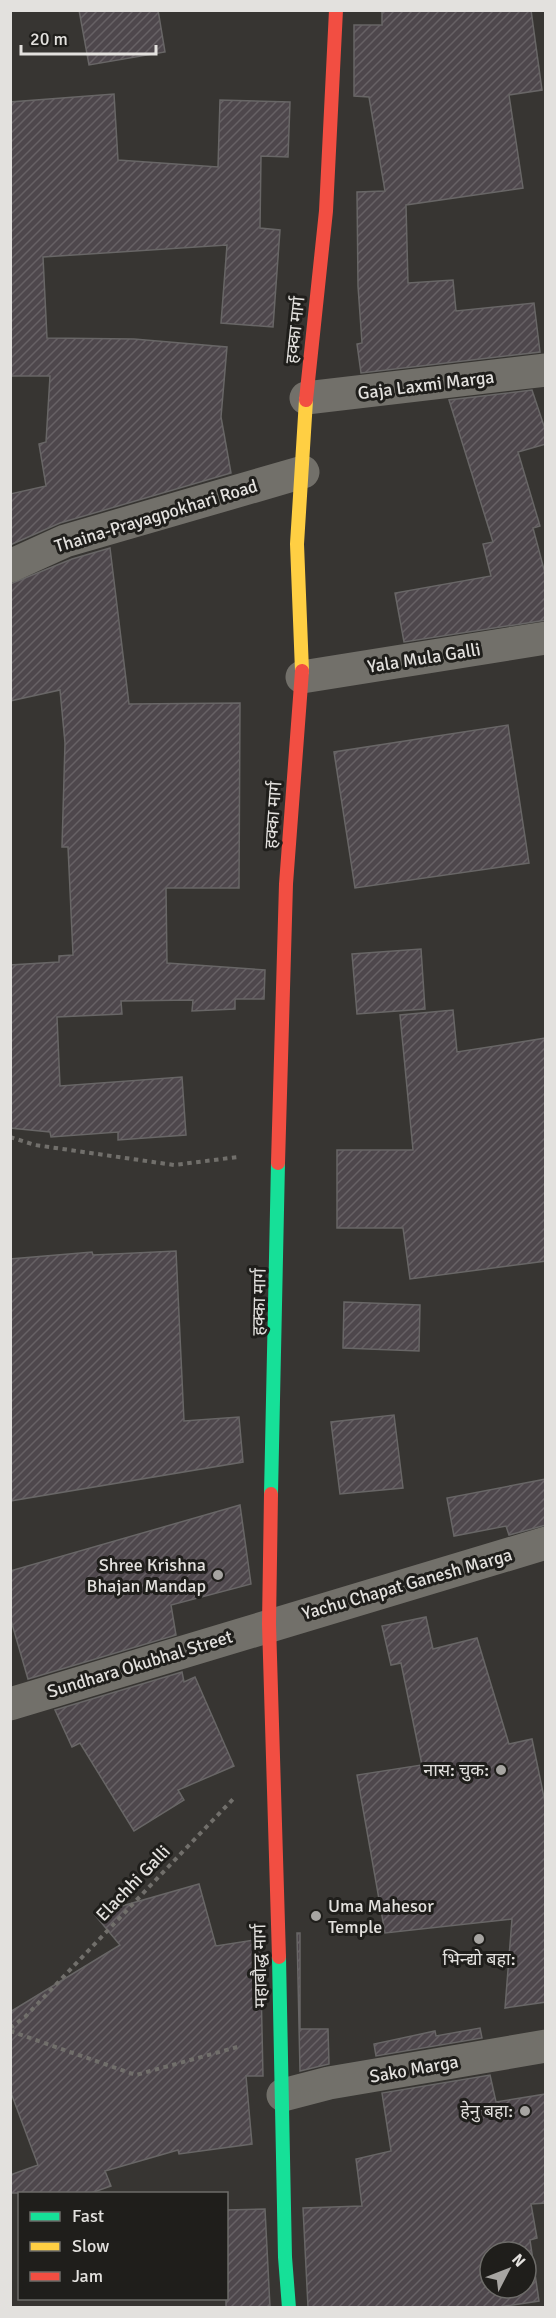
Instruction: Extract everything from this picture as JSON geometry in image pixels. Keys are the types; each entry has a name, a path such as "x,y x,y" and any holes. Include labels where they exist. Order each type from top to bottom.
{"main road":[{"name":"हक्का मार्ग","path":"269,1624 278,1153 286,884 302,677 297,544 306,398 326,211 336,10"},
{"name":"महाबौद्ध मार्ग","path":"269,1624 283,2095 285,2257 289,2307"}],"street":[{"name":"Gaja Laxmi Marga","path":"306,398 546,370"},
{"name":"Thaina-Prayagpokhari Road","path":"10,566 65,541 303,472"},
{"name":"Yala Mula Galli","path":"302,677 546,638"},
{"name":"Yachu Chapat Ganesh Marga","path":"269,1624 546,1543"},
{"name":"Sundhara Okubhal Street","path":"10,1704 269,1624"},
{"name":"Sako Marga","path":"283,2095 328,2083 546,2046"}],"path":[{"path":"10,1137 35,1145 174,1164 278,1153"},
{"name":"Elachhi Galli","path":"10,2030 25,2017 274,1755"},
{"path":"10,2030 136,2075 239,2046 280,2050"}],"building":[{"path":"79,10 158,10 165,52 89,65"},
{"path":"382,10 531,10 542,90 509,95 523,188 406,205 408,283 453,280 456,311 534,303 540,352 361,373 357,344 362,343 358,286 357,192 385,191 369,97 354,96 354,25 382,25"},
{"path":"114,94 118,160 218,167 220,100 290,102 288,157 261,156 260,228 280,230 273,327 221,323 227,245 43,257 47,338 134,339 227,347 221,417 231,473 60,523 10,545 10,494 46,486 39,444 46,442 50,376 10,376 10,102"},
{"path":"532,390 546,432 546,444 518,452 540,526 533,528 546,577 546,620 404,642 395,593 491,576 483,544 493,542 449,400"},
{"path":"110,548 129,704 240,703 239,888 166,888 167,963 265,970 264,999 235,999 235,1009 192,1011 193,1000 121,1001 122,1014 57,1017 60,1086 182,1077 186,1135 118,1140 118,1132 51,1137 50,1132 10,1128 10,965 59,962 59,956 73,955 68,847 62,847 65,743 60,690 10,701 10,584 72,559"},
{"path":"508,725 529,863 355,888 334,752"},
{"path":"421,949 425,1009 357,1014 352,954"},
{"path":"453,1010 457,1052 546,1038 546,1261 410,1279 403,1228 337,1228 337,1150 413,1150 400,1015"},
{"path":"176,1251 184,1421 239,1417 243,1462 10,1501 10,1259 92,1252 93,1255"},
{"path":"344,1302 420,1305 419,1351 343,1348"},
{"path":"394,1415 403,1488 340,1494 331,1422"},
{"path":"546,1479 546,1525 509,1535 506,1526 454,1536 447,1498"},
{"path":"240,1505 251,1584 171,1605 176,1635 28,1679 10,1617 10,1571"},
{"path":"426,1617 433,1649 477,1638 509,1744 532,1739 546,1807 546,2002 505,2008 512,1919 385,1933 357,1775 422,1765 401,1663 391,1665 382,1626"},
{"path":"182,1672 184,1682 195,1677 234,1766 178,1790 184,1800 134,1831 80,1743 72,1747 55,1710"},
{"path":"199,1884 216,1946 260,1939 263,2076 246,2076 252,2144 179,2154 178,2150 105,2171 111,2186 94,2192 10,2193 10,2175 38,2165 10,2090 10,2012 120,1945 94,1914"},
{"path":"297,1933 300,1933 300,2029 328,2029 329,2064 300,2071"},
{"path":"480,2028 482,2038 376,2056 374,2044 435,2031 436,2036"},
{"path":"490,2075 496,2102 546,2094 546,2203 531,2204 537,2238 478,2240 478,2300 538,2300 538,2294 539,2301 499,2307 308,2307 303,2208 362,2206 356,2159 391,2151 382,2093"},
{"path":"265,2209 270,2307 226,2307 226,2300 228,2300 228,2210"}],"traffic: fast":[{"path":"271,1494 278,1163"},
{"path":"279,1957 285,2257 289,2308"}],"traffic: slow":[{"path":"302,671 297,544 306,400"}],"traffic: jam":[{"path":"306,400 326,211 336,10"},
{"path":"278,1163 286,884 302,671"},
{"path":"271,1494 269,1624 279,1957"}],"place":[{"name":"Shree Krishna Bhajan Mandap","path":"218,1575"},
{"name":"नास: चुक:","path":"501,1770"},
{"name":"Uma Mahesor Temple","path":"316,1916"},
{"name":"भिन्द्यो बहा:","path":"479,1939"},
{"name":"हेनु बहा:","path":"525,2111"}]}
